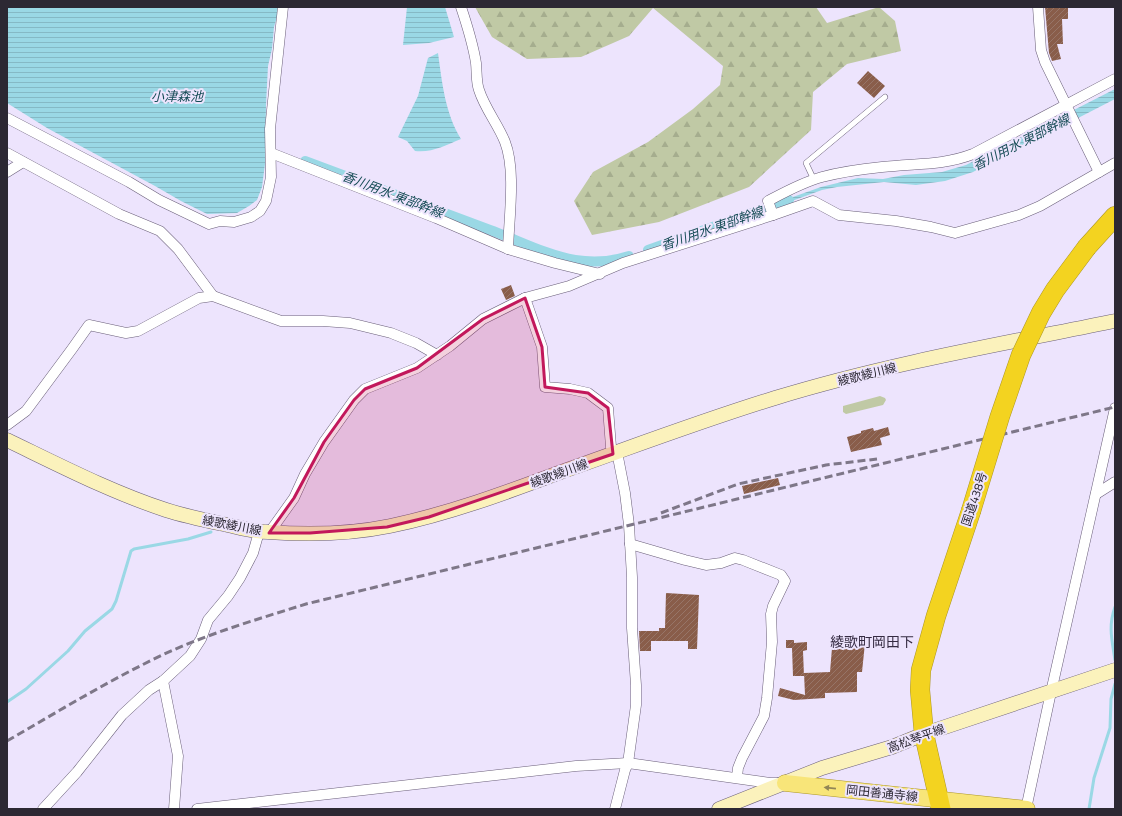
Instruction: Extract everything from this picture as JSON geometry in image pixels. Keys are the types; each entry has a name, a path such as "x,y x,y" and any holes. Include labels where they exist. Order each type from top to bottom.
{"highway":[{"name":"国道438号","path":"940,804 924,734 920,690 921,670 936,616 1021,355 1041,313 1055,290 1087,247 1115,216"}],"main road":[{"name":"綾歌綾川線","path":"7,440 95,482 167,510 202,520 264,532 347,532 387,527 429,517 477,502 711,419 811,388 894,366 1115,321"},
{"name":"高松琴平線","path":"719,809 822,768 892,747 924,734 1115,670"},
{"name":"岡田善通寺線","path":"785,783 940,804 1026,809"}],"street":[{"path":"7,118 129,182 159,200 208,224 220,221 234,222 251,218 260,211 266,201 271,176 270,129 282,7"},
{"path":"461,7 469,32 476,63 478,89 505,143 510,161 511,205 508,249"},
{"path":"1038,7 1041,50 1045,62 1099,172"},
{"path":"771,210 768,201 814,180 841,173 883,167 958,160 973,154 1066,107 1115,79"},
{"path":"7,153 119,214 160,231 178,249 213,296"},
{"path":"270,153 429,215 508,249 600,274"},
{"path":"7,172 23,162"},
{"path":"43,809 77,772 122,715 190,656 201,639 208,620 228,596 240,578 264,532 294,498 305,474 324,442 354,400 365,389 417,368 450,346 483,319 525,298 569,286 623,263 771,210 813,201 839,216 896,221 955,233 1019,215 1040,206 1115,163"},
{"path":"7,425 26,411 89,324 126,333 138,331 199,298 213,296 281,321 323,321 350,323 391,333 437,354"},
{"path":"525,298 542,347 545,387 570,389 588,393 608,408 611,447 615,453 625,493 632,577 632,628 636,705 628,763 624,770 615,809"},
{"path":"1026,809 1115,408"},
{"path":"1096,494 1115,482"},
{"path":"630,544 706,565 721,563 735,558 781,575 785,581 773,606 771,614 772,642 764,716 742,758 738,768 737,777"},
{"path":"163,681 178,756 174,809"},
{"path":"197,809 576,766 628,763 737,777 770,783 785,783"}],"lane":[{"path":"814,180 806,163 885,97"}],"highlighted area":[{"path":"525,298 542,347 545,387 588,393 608,408 613,454 429,517 387,527 310,533 269,533 294,498 324,442 354,400 365,389 417,368 483,319"}],"green space":[{"path":"475,7 816,7 827,23 879,7 895,21 901,51 847,64 813,92 811,130 749,187 659,222 592,235 574,201 593,172 648,142 693,109 720,85 723,66 653,8 629,36 581,57 527,59 492,37"},
{"path":"880,396 886,400 883,405 846,414 843,412 843,406"}],"water":[{"name":"小津森池","path":"7,7 280,7 274,27 272,49 268,66 265,164 262,187 257,200 237,213 207,214 47,128 7,103"},
{"path":"407,7 445,7 454,37 429,43 403,45"},
{"path":"438,53 448,108 451,119 461,139 433,150 415,151 407,141 398,137 418,96 428,58"},
{"path":"1115,89 1115,99 973,172 945,181 916,185 884,182 837,187 822,190 778,206 776,203 821,187 858,178 883,179 904,175 942,172 966,165"}],"building":[{"path":"1045,7 1068,7 1068,19 1062,19 1063,44 1057,44 1061,59 1052,61 1049,53"},
{"path":"868,71 885,86 874,98 857,83"},
{"path":"511,285 515,296 506,300 501,289"},
{"path":"888,427 890,435 880,438 882,445 851,452 847,437 873,428 874,431"},
{"path":"778,478 780,485 744,494 742,486"},
{"path":"666,593 699,595 697,649 688,649 688,641 651,641 651,651 640,651 639,631 659,631 659,628 665,628"},
{"path":"786,640 794,640 794,643 807,642 807,650 803,651 804,676 793,676 792,648 786,648"},
{"path":"835,641 865,643 862,672 857,672 857,692 825,693 825,698 794,700 778,696 780,688 805,695 804,673 830,672 832,648 834,648"}],"waterway":[{"name":"香川用水 東部幹線","path":"305,161 501,234 553,255 575,260 596,262 616,260 629,256"},
{"name":"香川用水 東部幹線","path":"648,250 789,200"},
{"path":"7,702 26,689 68,651 85,631 112,609 116,601 131,551 134,549 188,539 211,532"},
{"path":"1115,607 1111,627 1115,660"},
{"path":"1089,809 1094,778 1110,728 1111,699 1115,684"}],"railway":[{"path":"7,741 75,701 164,654 224,630 306,604 1115,407"},
{"path":"661,513 738,484 826,465 877,459"}],"district":[{"name":"綾歌町岡田下","path":"872,641"}]}
